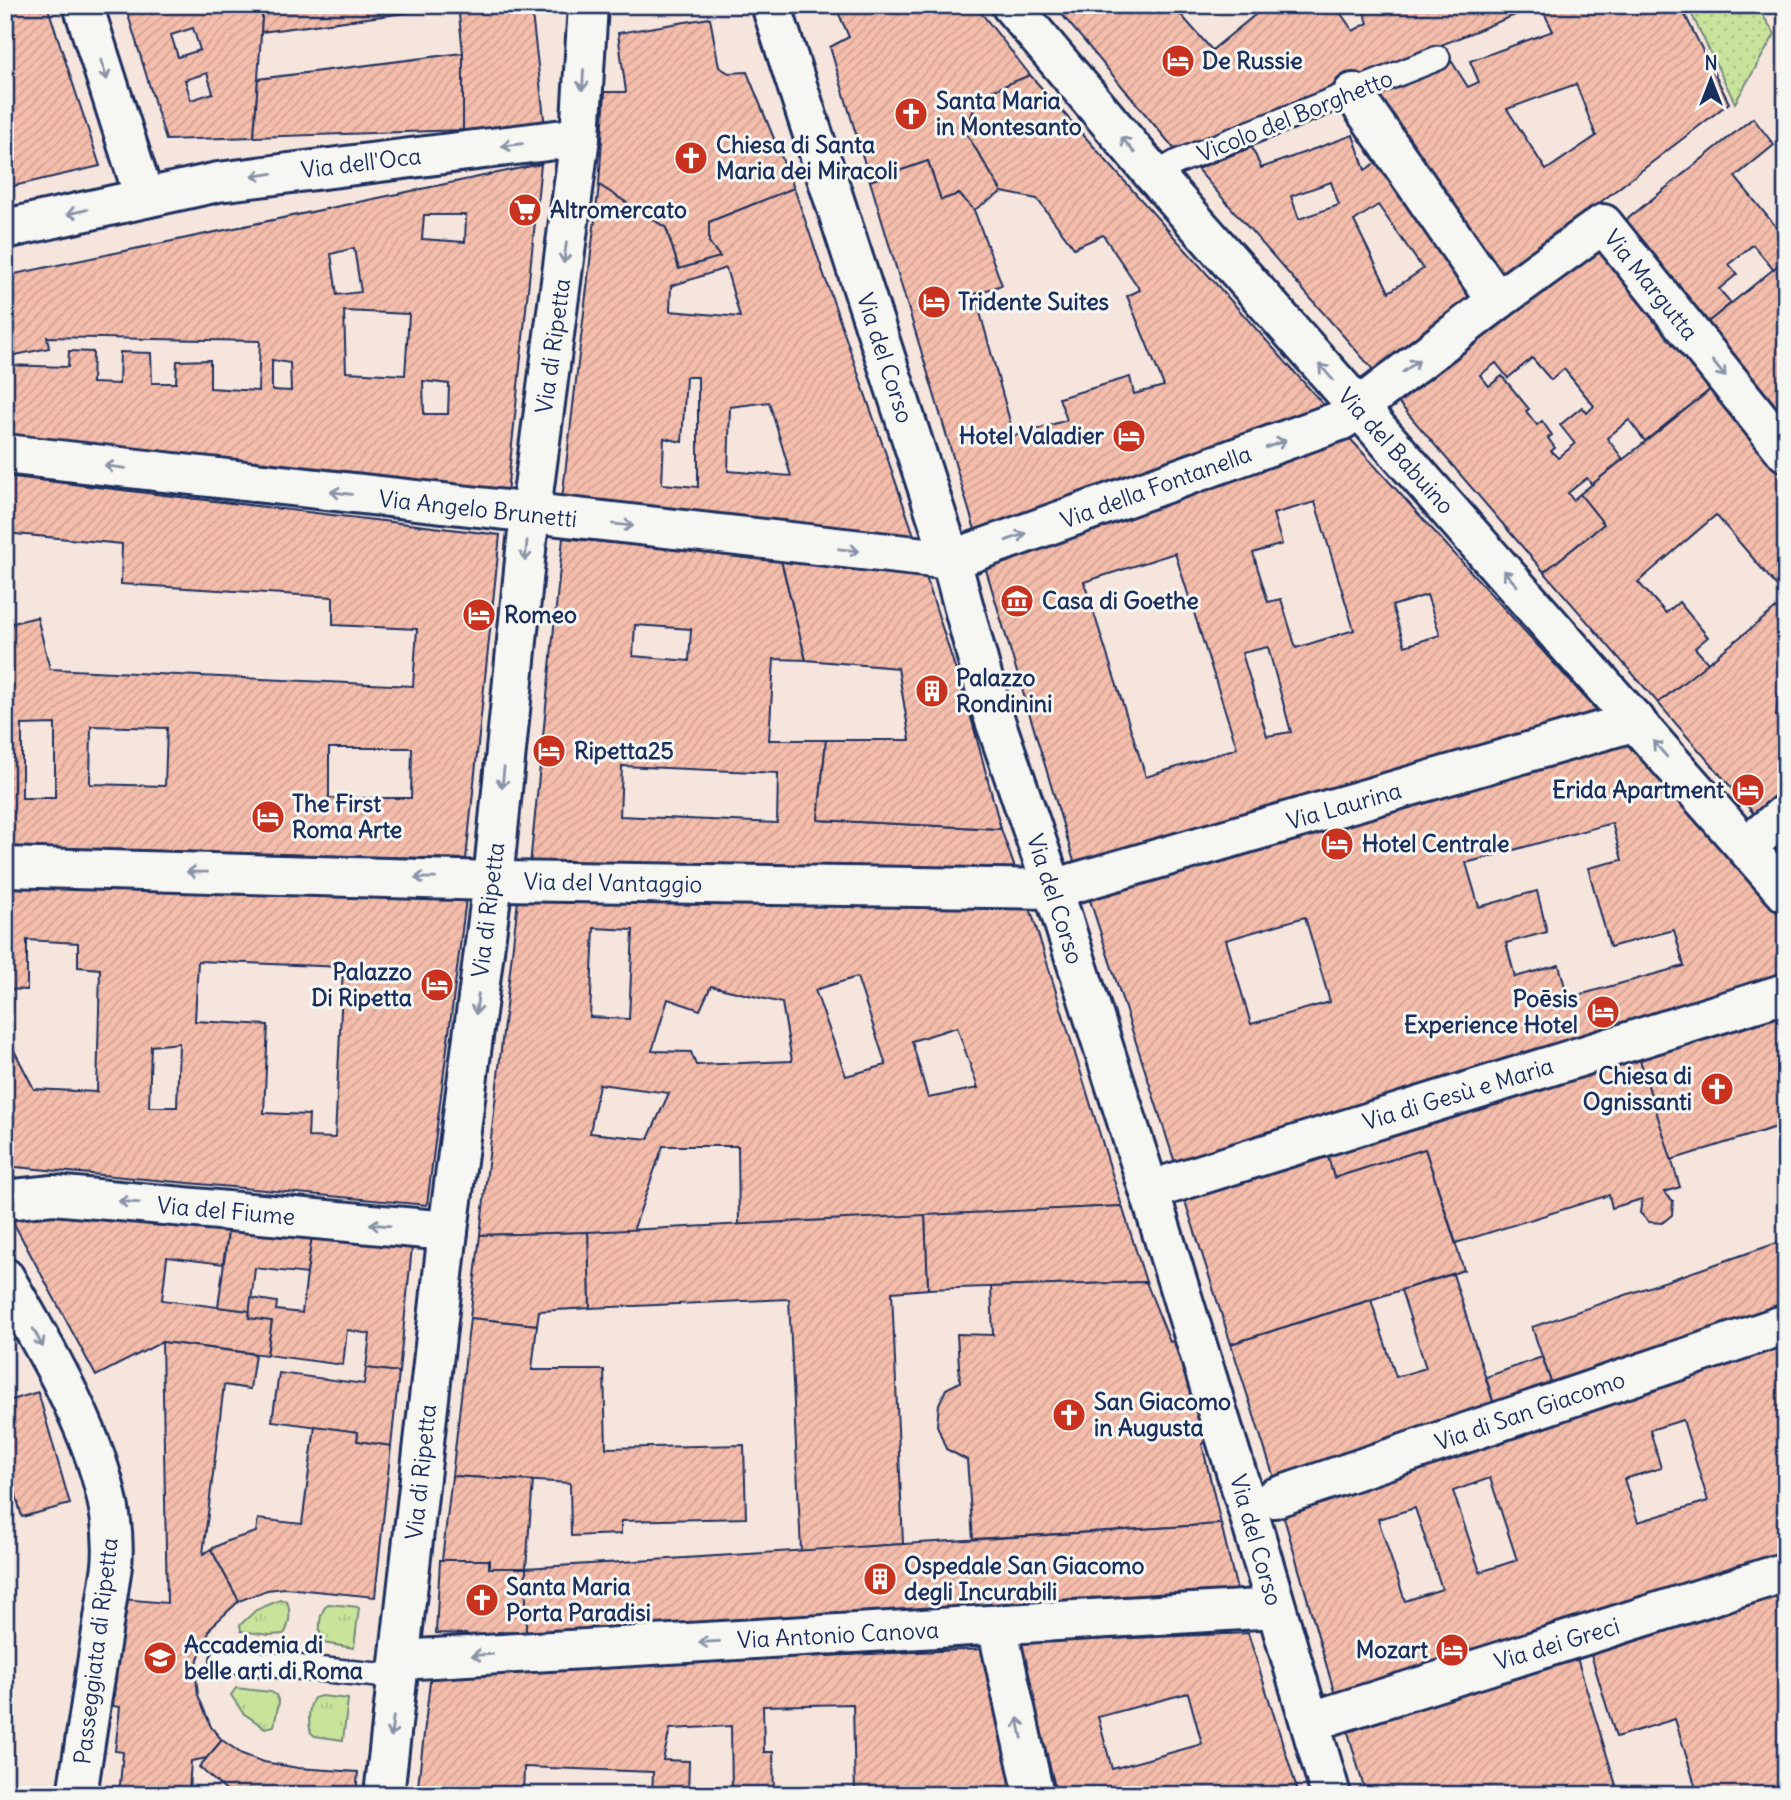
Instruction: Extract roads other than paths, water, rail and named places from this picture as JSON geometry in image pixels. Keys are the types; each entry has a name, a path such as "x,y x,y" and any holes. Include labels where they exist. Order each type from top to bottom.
{"street":[{"path":"83,5 144,197"},
{"name":"Via del Corso","path":"771,5 951,560 991,709 1149,1189 1331,1795"},
{"name":"Via del Babuino","path":"1010,5 1153,175 1786,893"},
{"name":"Via di Ripetta","path":"384,1795 448,1231 493,881 531,515 580,136 587,15"},
{"path":"1353,93 1497,300"},
{"name":"Via dell'Oca","path":"5,229 144,197 279,173 580,136"},
{"name":"Via Margutta","path":"1357,408 1497,300 1603,224 1786,453"},
{"name":"Via della Fontanella","path":"951,560 1298,436 1342,419 1357,408"},
{"name":"Via Angelo Brunetti","path":"5,454 951,560"},
{"name":"Via Laurina","path":"1052,889 1636,721"},
{"path":"1746,847 1786,813"},
{"name":"Via del Vantaggio","path":"5,867 493,881 1052,889"},
{"name":"Via di Gesù e Maria","path":"1170,1184 1786,993"},
{"name":"Via del Fiume","path":"5,1200 53,1195 448,1231"},
{"name":"Passeggiata di Ripetta","path":"5,1278 80,1420 97,1461 113,1530 112,1566 77,1795"},
{"name":"Via di San Giacomo","path":"1274,1498 1786,1324"},
{"name":"Via dei Greci","path":"1328,1716 1786,1572"},
{"name":"Via Antonio Canova","path":"399,1668 1276,1608"},
{"path":"997,1626 1034,1795"}],"lane":[{"name":"Vicolo del Borghetto","path":"1153,175 1177,162 1438,58"},
{"path":"223,1660 399,1668"}],"place":[{"name":"De Russie","path":"1178,61"},
{"name":"Santa Maria in Montesanto","path":"911,114"},
{"name":"Chiesa di Santa Maria dei Miracoli","path":"691,158"},
{"name":"Altromercato","path":"525,210"},
{"name":"Tridente Suites","path":"934,302"},
{"name":"Hotel Valadier","path":"1129,436"},
{"name":"Casa di Goethe","path":"1017,601"},
{"name":"Romeo","path":"479,615"},
{"name":"Palazzo Rondinini","path":"932,691"},
{"name":"Ripetta25","path":"549,751"},
{"name":"Erida Apartment","path":"1748,790"},
{"name":"The First Roma Arte","path":"268,817"},
{"name":"Hotel Centrale","path":"1337,844"},
{"name":"Palazzo Di Ripetta","path":"437,985"},
{"name":"Poēsis Experience Hotel","path":"1603,1012"},
{"name":"Chiesa di Ognissanti","path":"1717,1089"},
{"name":"San Giacomo in Augusta","path":"1069,1415"},
{"name":"Ospedale San Giacomo degli Incurabili","path":"880,1579"},
{"name":"Santa Maria Porta Paradisi","path":"482,1600"},
{"name":"Mozart","path":"1452,1650"},
{"name":"Accademia di belle arti di Roma","path":"160,1658"}]}
